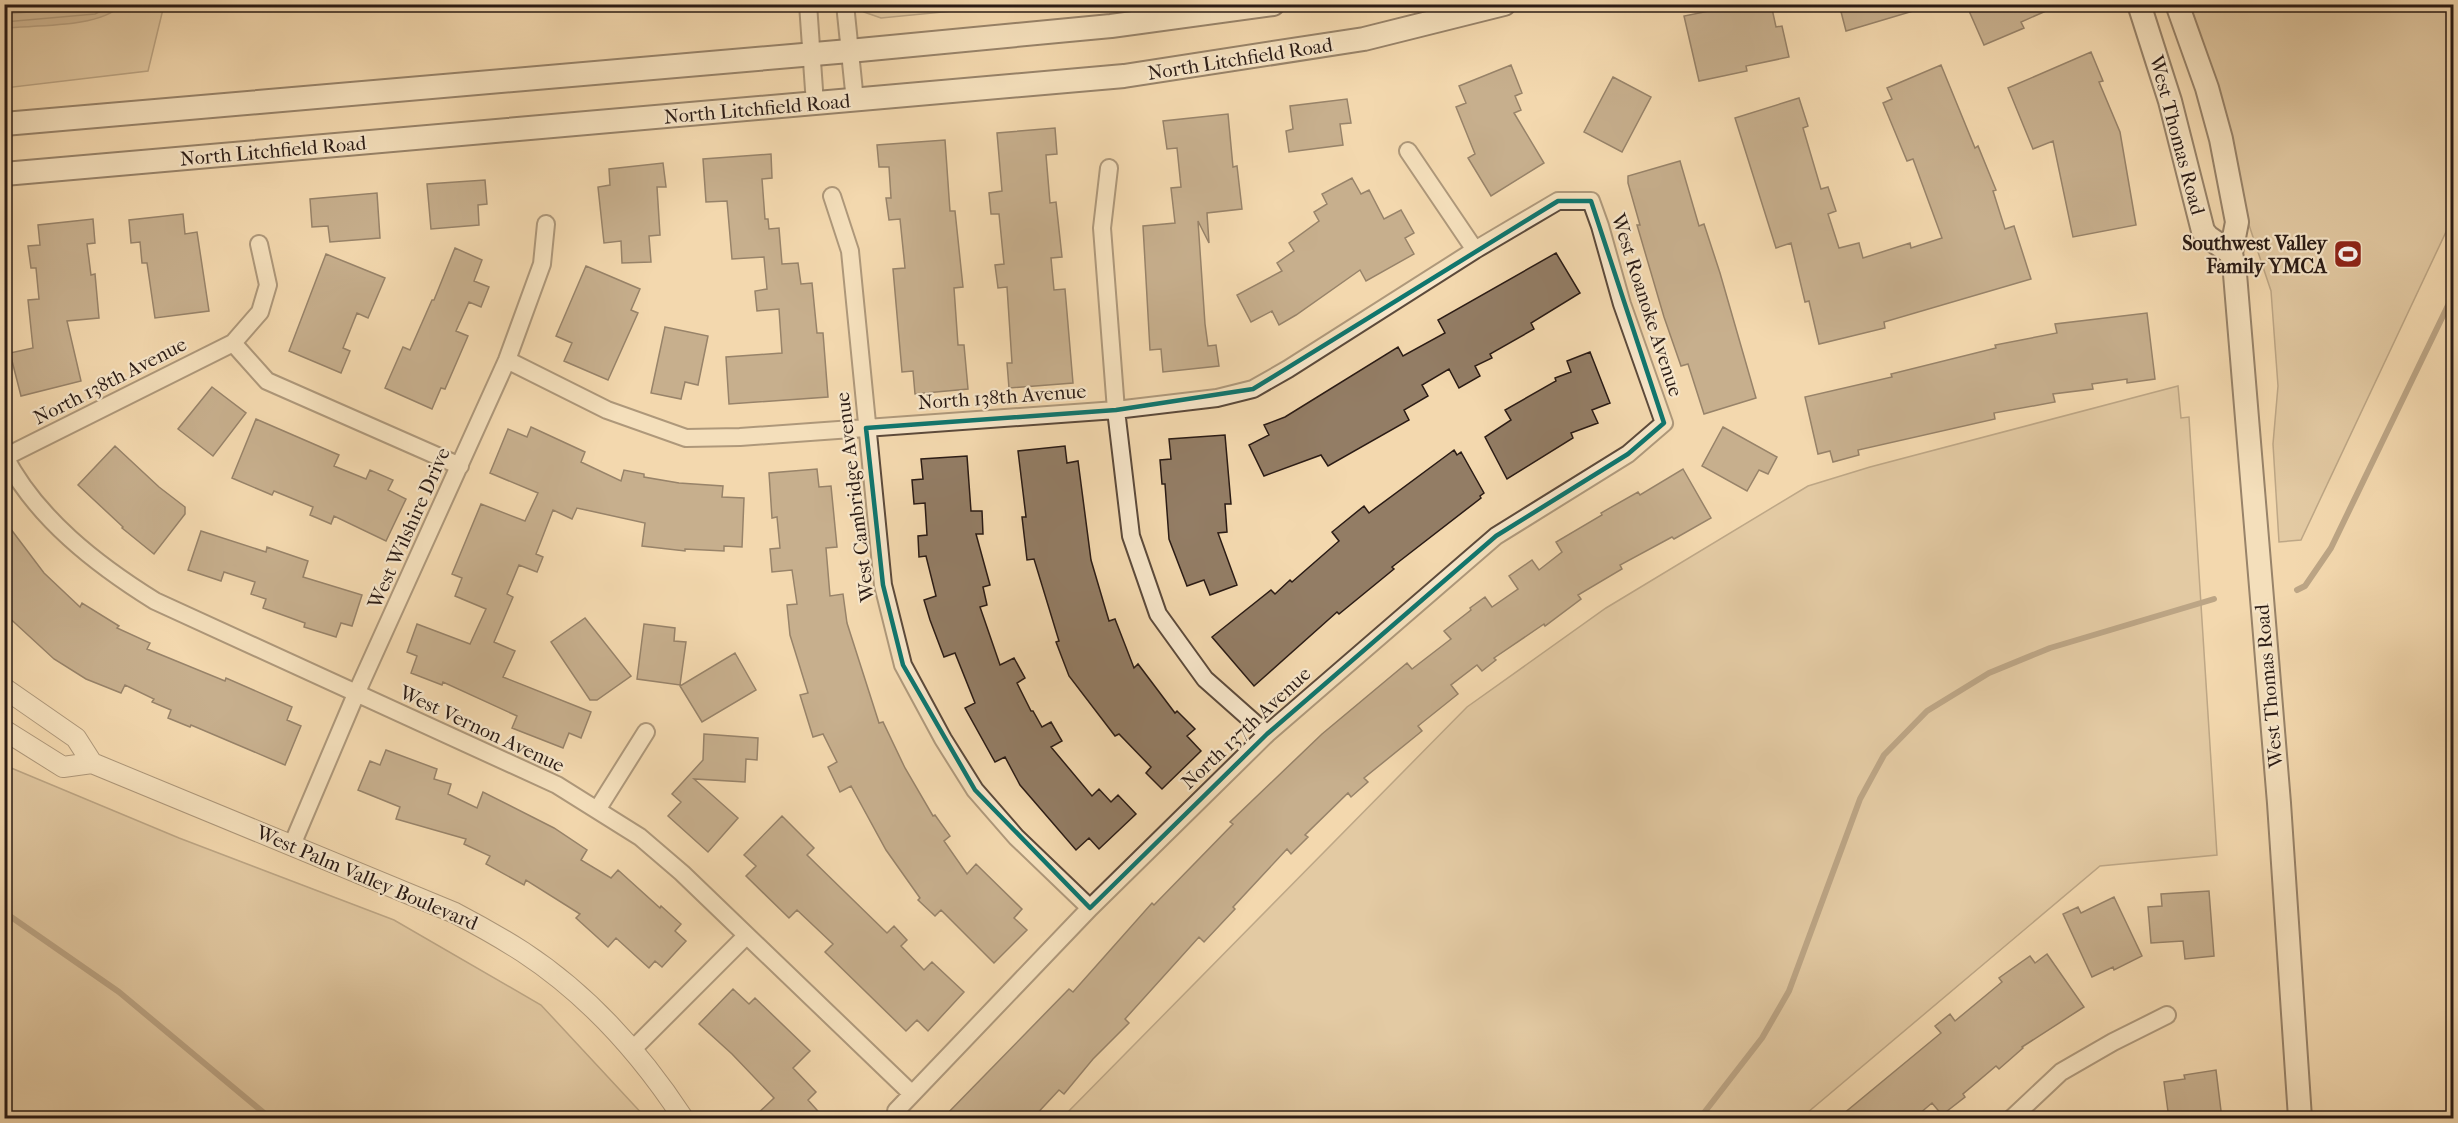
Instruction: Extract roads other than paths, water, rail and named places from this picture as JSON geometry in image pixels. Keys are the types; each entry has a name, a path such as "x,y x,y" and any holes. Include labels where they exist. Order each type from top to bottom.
{"main road":[{"path":"4,124 849,51 1122,24 1273,4"},
{"name":"North Litchfield Road","path":"4,174 1075,82 1180,69 1364,39 1504,4"},
{"name":"West Thomas Road","path":"2139,4 2170,101 2203,231 2232,253"},
{"name":"West Thomas Road","path":"2176,4 2207,88 2221,139 2237,222 2232,253 2279,804 2300,1119"}],"street":[{"path":"808,4 815,104"},
{"path":"845,4 855,101"},
{"path":"1408,151 1475,250"},
{"path":"1109,168 1102,228 1116,410 1131,536 1158,614 1205,679 1267,734"},
{"name":"West Cambridge Avenue","path":"832,196 850,251 883,585 903,665 943,739 975,790 1016,837 1090,908"},
{"name":"North 138th Avenue","path":"507,360 608,410 686,438 740,438 1116,410 1217,398 1253,389 1475,250 1558,201 1591,201"},
{"name":"West Roanoke Avenue","path":"1591,201 1622,304 1664,423"},
{"name":"West Wilshire Drive","path":"292,845 356,694 507,360 542,264 546,224"},
{"name":"North 138th Avenue","path":"5,456 233,343 260,312 268,285 259,244"},
{"path":"233,343 267,381 460,466"},
{"name":"North 137th Avenue","path":"896,1111 1090,908 1267,734 1496,536 1628,454 1664,423"},
{"name":"West Vernon Avenue","path":"5,456 23,484 60,528 121,580 155,601 557,785 640,837 682,873 912,1094"},
{"path":"4,688 76,738 92,763"},
{"name":"West Palm Valley Boulevard","path":"4,730 63,766 92,763 455,913 524,952 563,982 632,1050 664,1089 683,1119"},
{"path":"597,810 646,732"},
{"path":"632,1050 746,936"},
{"path":"2012,1119 2061,1072 2112,1042 2167,1015"}],"water":[{"path":"5,4 122,5 98,18 83,22 5,28"}],"waterway":[{"path":"2297,590 2305,586 2331,548 2454,293"},
{"path":"1700,1118 1762,1038 1789,991 1860,799 1884,755 1927,711 1989,673 2050,648 2214,599"},
{"path":"4,912 119,992 270,1118"}],"place":[{"name":"Southwest Valley Family YMCA","path":"2348,254"}]}
